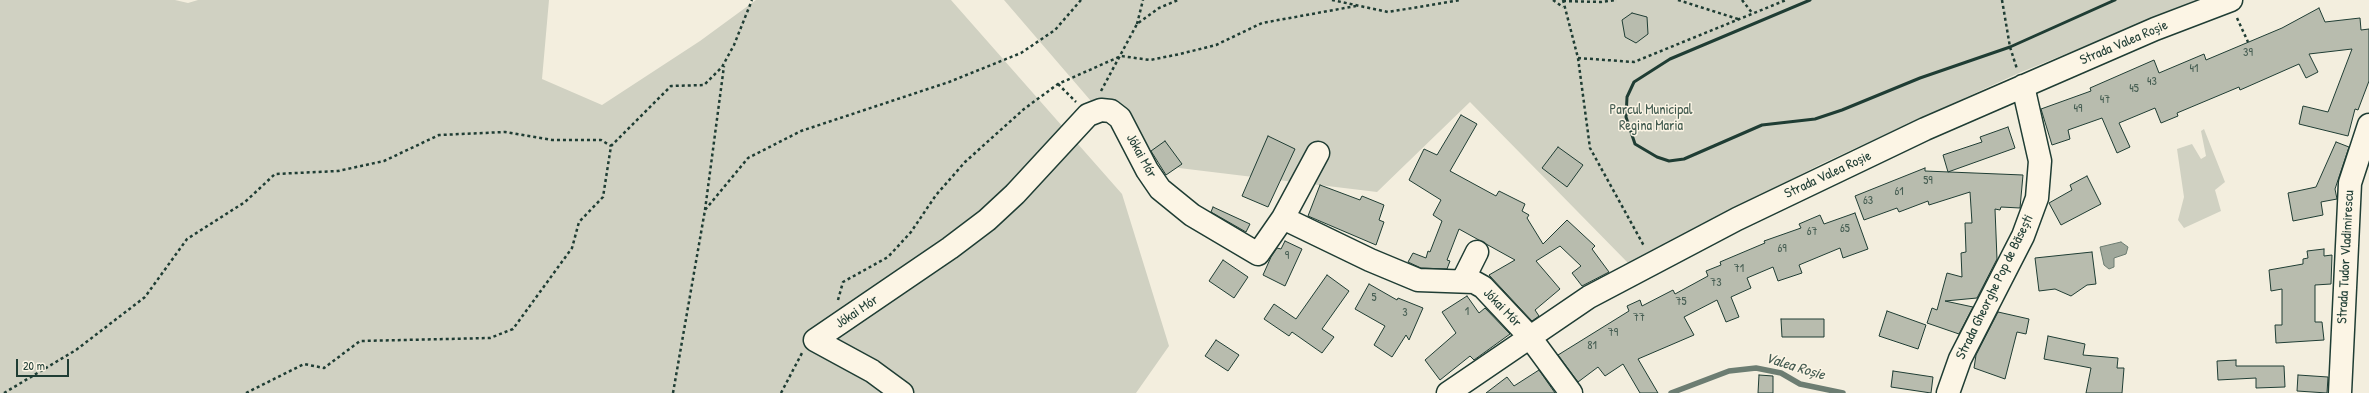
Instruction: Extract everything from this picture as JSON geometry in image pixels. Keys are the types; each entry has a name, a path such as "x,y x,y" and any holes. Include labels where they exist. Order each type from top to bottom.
{"street":[{"name":"Strada Valea Roșie","path":"1448,393 1589,296 1737,219 1926,129 2155,29 2230,0"},
{"name":"Strada Gheorghe Pop de Băsești","path":"1948,393 1960,359 2024,236 2037,198 2040,161 2023,86"},
{"name":"Jókai Mór","path":"815,340 950,248 987,220 1015,194 1088,115 1101,110 1111,111 1117,115 1147,170 1160,189 1192,215 1258,254 1283,218 1370,260 1418,280 1436,282 1463,280 1474,282 1483,287 1529,336 1571,393"},
{"name":"Strada Tudor Vladimirescu","path":"2340,393 2350,183 2369,124"},
{"path":"1283,218 1318,154"},
{"path":"1463,280 1477,252"},
{"path":"815,340 872,371 902,393"}],"path":[{"path":"673,393 705,210 724,64 752,0"},
{"path":"705,210 748,158 801,131 935,87 1021,53 1055,30 1081,0"},
{"path":"1058,84 1088,115 1137,24 1143,0"},
{"path":"1137,24 1158,8 1178,0"},
{"path":"1332,0 1388,12 1461,0"},
{"path":"1553,0 1564,8"},
{"path":"1616,0 1601,2 1563,0 1578,58 1590,148 1648,254 1651,263"},
{"path":"1678,0 1739,19"},
{"path":"1742,0 1753,14"},
{"path":"1578,58 1634,62 1786,0"},
{"path":"2002,0 2010,47 2023,86"},
{"path":"2230,0 2248,42"},
{"path":"246,393 304,364 324,368 360,341 490,338 513,329 536,294 572,248 579,222 603,197 611,146 671,86 704,85 724,64"},
{"path":"4,393 76,350 145,296 187,239 245,202 274,174 338,171 384,161 439,135 505,132 552,140 601,140 611,146"},
{"path":"781,393 805,347 815,340"}],"green space":[{"path":"0,0 175,0 188,3 198,0 549,0 542,79 602,105 700,41 756,0 951,0 1122,194 1169,346 1136,393 0,393"},
{"name":"Parcul Municipal Regina Maria","path":"1004,0 2199,0 2019,73 1821,164 1648,254 1630,265 1470,102 1377,192 1179,168 1109,122"},
{"path":"2204,129 2225,182 2215,190 2221,211 2184,228 2178,220 2184,197 2177,149 2192,144 2201,159 2206,156 2201,131"}],"shaded area":[{"path":"2121,242 2128,247 2126,254 2114,258 2114,267 2109,269 2104,265 2100,247"}],"building":[{"path":"2319,8 2325,22 2360,18 2361,30 2369,29 2369,81 2358,110 2355,109 2348,136 2299,124 2303,106 2328,112 2352,49 2309,54 2318,72 2306,78 2299,64 2240,90 2239,87 2177,113 2178,116 2161,123 2155,108 2119,123 2130,147 2117,153 2102,118 2068,130 2070,139 2052,145 2041,109 2091,91 2090,88 2154,60 2159,73 2204,54 2206,60 2282,28"},
{"path":"1632,13 1647,17 1648,34 1636,43 1625,37 1622,20"},
{"path":"1461,115 1477,124 1450,171 1496,196 1499,191 1525,204 1522,211 1529,215 1527,218 1543,244 1567,220 1595,246 1592,249 1609,272 1582,286 1572,273 1581,266 1560,246 1536,261 1560,289 1535,310 1539,316 1532,321 1489,275 1515,260 1459,229 1447,260 1450,261 1447,269 1421,268 1408,262 1413,253 1426,258 1428,251 1430,252 1442,221 1433,215 1441,200 1409,180 1424,149 1437,155"},
{"path":"2008,127 2015,148 1948,172 1943,155 1982,142 1980,137"},
{"path":"1268,136 1295,149 1268,207 1242,196"},
{"path":"1165,141 1182,164 1166,175 1151,151"},
{"path":"2336,142 2349,147 2335,189 2337,199 2321,202 2323,215 2293,221 2288,193 2316,187"},
{"path":"1558,147 1583,165 1567,187 1542,168"},
{"path":"1925,168 1925,171 2023,175 2020,208 2001,207 2000,210 1995,209 1997,259 1977,298 1945,301 1973,307 1959,334 1927,323 1932,308 1937,310 1947,273 1962,277 1961,253 1966,252 1965,223 1972,223 1970,192 1929,205 1928,201 1899,212 1897,208 1864,220 1855,196"},
{"path":"2087,176 2101,204 2061,225 2049,203 2072,190 2070,185"},
{"path":"1320,185 1360,200 1362,196 1384,205 1379,220 1384,222 1376,245 1308,216"},
{"path":"1213,207 1250,224 1246,232 1211,212"},
{"path":"1855,213 1868,249 1843,258 1840,248 1799,265 1802,273 1778,281 1773,267 1747,278 1751,288 1731,297 1739,317 1726,322 1717,300 1684,317 1694,335 1638,359 1658,393 1640,393 1623,364 1605,376 1598,367 1578,382 1558,355 1629,311 1627,306 1640,300 1642,306 1673,290 1675,294 1708,276 1706,271 1721,265 1720,262 1765,243 1764,241 1801,228 1799,224 1820,215 1824,224"},
{"path":"1285,241 1302,249 1285,286 1263,275 1271,257 1277,248 1281,249"},
{"path":"2324,249 2324,256 2332,255 2331,284 2315,285 2315,322 2322,322 2324,340 2276,343 2275,325 2282,325 2282,289 2271,291 2269,270 2303,264 2303,259 2308,258 2307,251"},
{"path":"2092,252 2096,284 2087,285 2071,296 2055,289 2039,291 2035,258"},
{"path":"1223,260 1248,277 1234,298 1209,281"},
{"path":"1327,275 1349,291 1322,329 1334,337 1322,353 1292,332 1289,336 1264,319 1274,304 1296,319"},
{"path":"1369,284 1397,300 1398,298 1423,308 1409,340 1406,335 1392,357 1374,345 1385,326 1355,309"},
{"path":"1467,296 1479,313 1485,308 1510,334 1474,360 1470,356 1440,380 1425,360 1456,333 1442,312"},
{"path":"1887,311 1926,325 1918,349 1879,336"},
{"path":"1998,312 2029,319 2026,334 2017,332 2005,379 1974,368 1976,355"},
{"path":"1781,319 1824,319 1824,337 1782,337"},
{"path":"2048,336 2085,344 2083,355 2118,358 2117,368 2124,368 2122,393 2086,393 2091,368 2044,359"},
{"path":"1216,340 1239,355 1228,371 1205,356"},
{"path":"2236,360 2236,366 2284,366 2285,387 2256,388 2256,378 2218,380 2217,361"},
{"path":"1539,370 1555,393 1486,393 1507,377 1514,386"},
{"path":"1893,371 1933,377 1931,393 1891,387"},
{"path":"1759,375 1773,376 1773,393 1758,393"},
{"path":"2298,375 2328,377 2327,393 2297,391"}],"waterway":[{"name":"Valea Roșie","path":"1671,393 1729,371 1756,368 1781,373 1800,384 1843,393"}],"railway":[{"path":"1810,0 1670,59 1634,82 1627,97 1626,117 1635,144 1657,157 1669,161 1684,159 1762,125 1815,119 1842,110 1920,78 2010,47 2115,0"}]}
